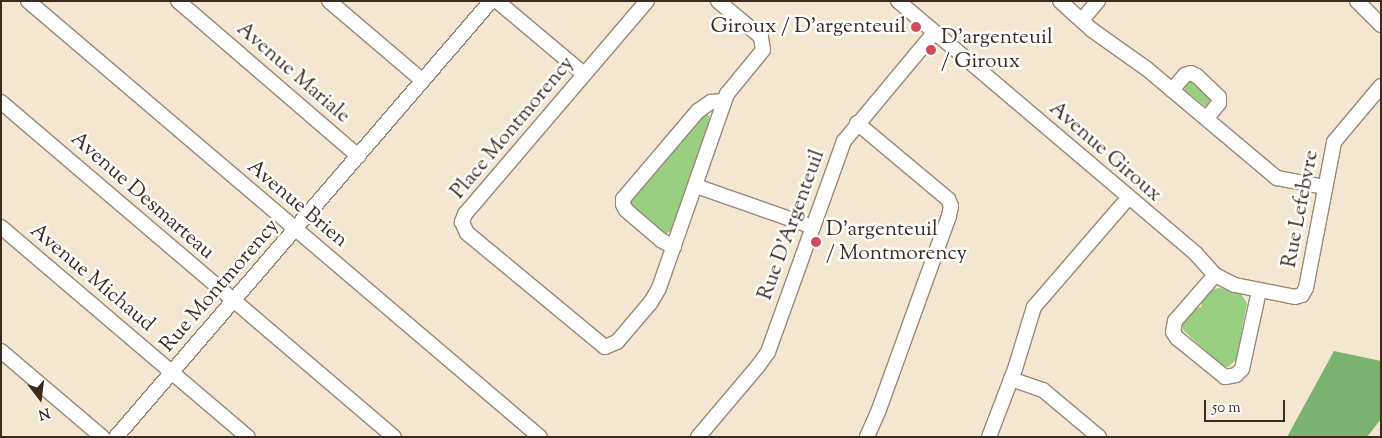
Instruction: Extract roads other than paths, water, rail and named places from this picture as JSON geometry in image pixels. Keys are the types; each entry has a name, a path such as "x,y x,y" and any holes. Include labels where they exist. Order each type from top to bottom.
{"street":[{"name":"Avenue Brien","path":"28,1 540,437"},
{"name":"Avenue Mariale","path":"178,1 358,156"},
{"path":"329,1 423,81"},
{"name":"Rue Montmorency","path":"116,437 491,1"},
{"path":"497,1 584,74"},
{"name":"Place Montmorency","path":"647,1 465,214 462,222 463,228 598,344 607,348 616,342 655,296 696,186 724,101 729,90 762,52 763,45 759,36 718,1"},
{"name":"Avenue Giroux","path":"898,1 1196,254 1215,275 1229,283 1259,291 1295,298 1302,295"},
{"path":"1060,1 1207,118 1276,178 1325,187"},
{"path":"1082,20 1098,1"},
{"path":"1357,1 1381,25"},
{"name":"Rue D'Argenteuil","path":"702,435 765,357 844,141 857,123 934,33"},
{"path":"1172,90 1185,75 1197,76 1219,97 1219,103 1207,118"},
{"name":"Rue Lefebvre","path":"1302,295 1306,288 1334,142 1381,86"},
{"path":"674,247 661,240 626,210 624,200 698,111 711,102 724,101"},
{"name":"Avenue Desmarteau","path":"1,102 394,437"},
{"path":"857,123 948,199 951,206 878,412 867,437"},
{"path":"696,186 813,227"},
{"path":"989,437 1037,302 1128,198"},
{"name":"Avenue Michaud","path":"1,227 248,437"},
{"path":"1215,275 1175,321 1172,329 1176,338 1222,376 1233,377 1242,368 1259,291"},
{"path":"1,351 102,437"},
{"path":"1011,379 1046,391 1099,437"}],"place":[{"name":"Giroux / D'argenteuil","path":"916,27"},
{"name":"D'argenteuil / Giroux","path":"931,50"},
{"name":"D'argenteuil / Montmorency","path":"816,242"}]}
